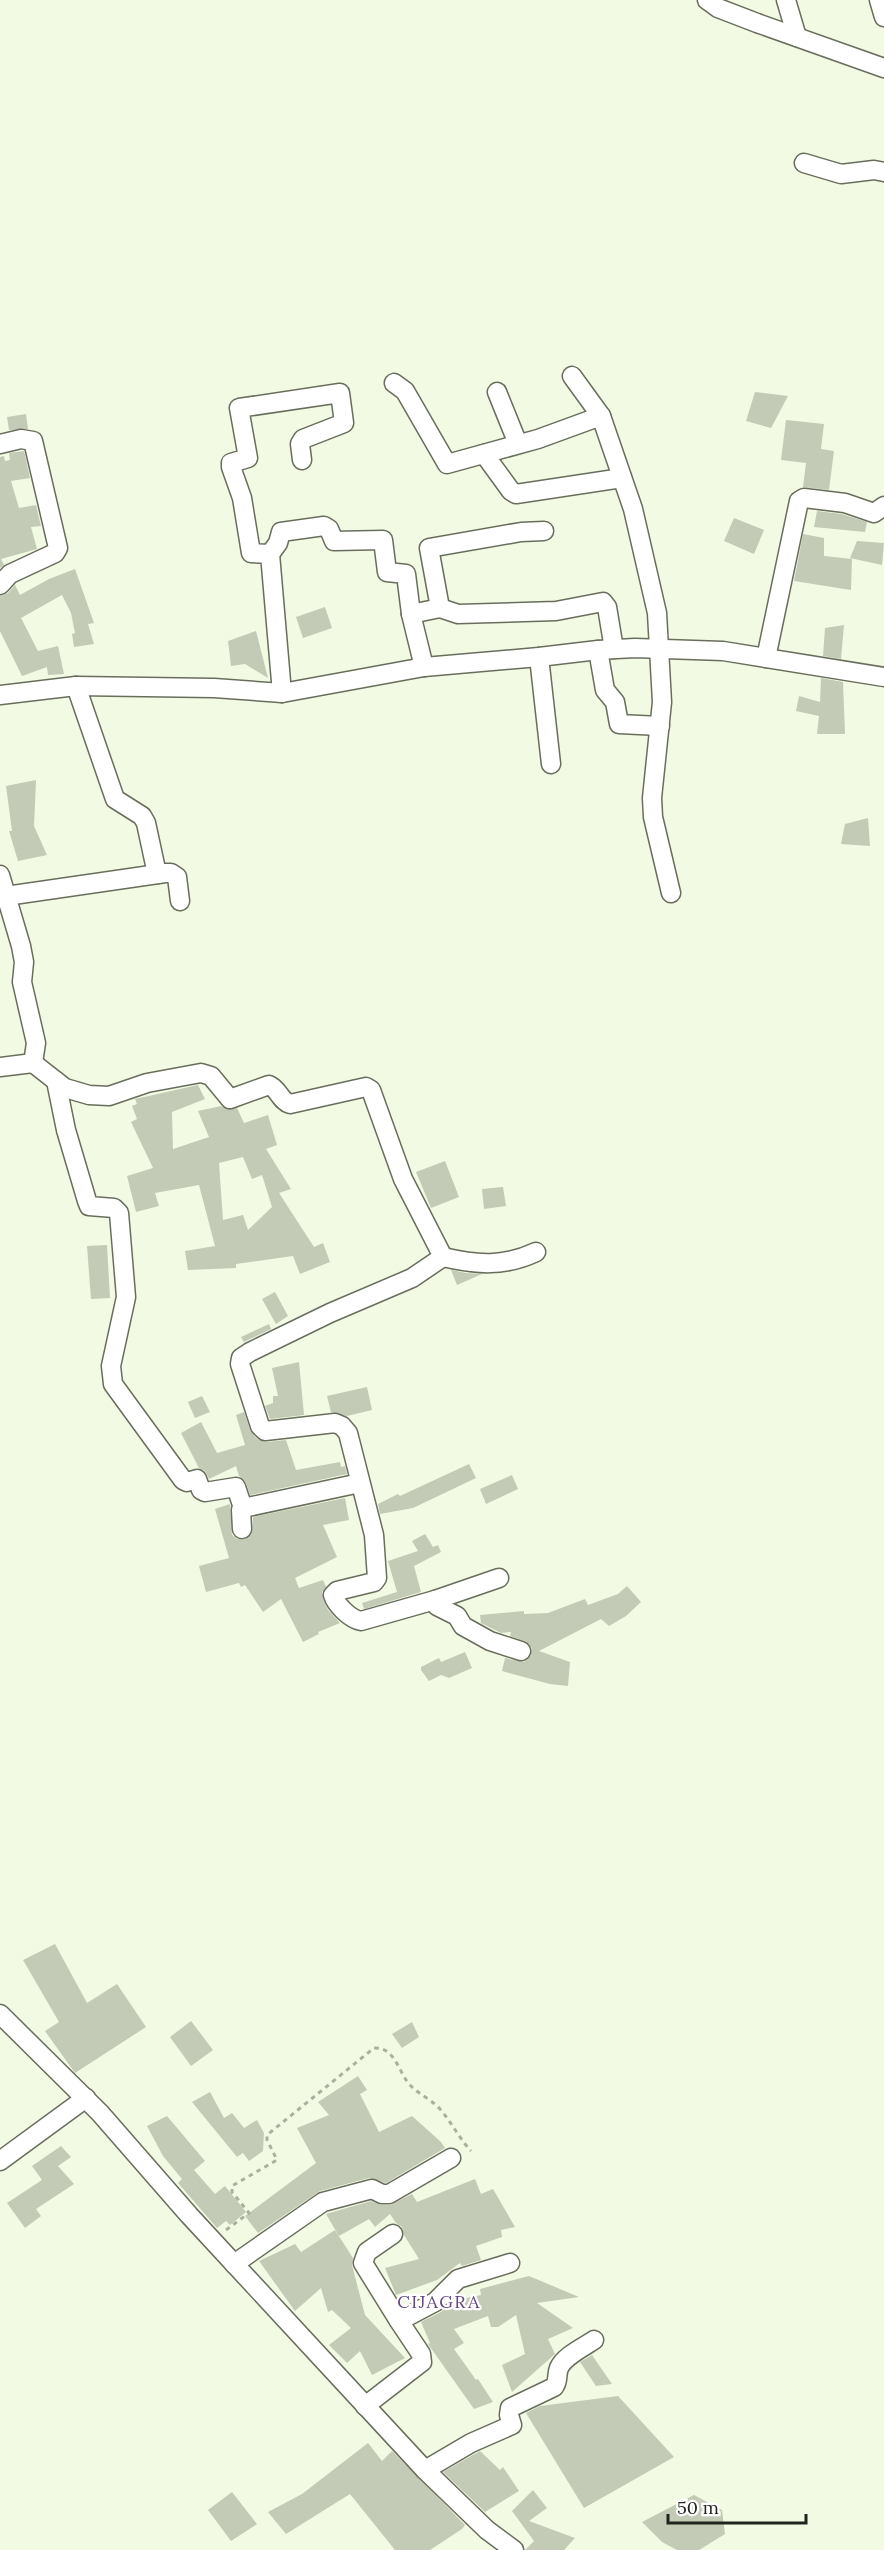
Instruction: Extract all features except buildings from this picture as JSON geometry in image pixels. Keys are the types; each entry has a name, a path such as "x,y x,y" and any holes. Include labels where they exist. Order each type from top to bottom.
{"street":[{"path":"707,0 718,8 884,68"},
{"path":"786,0 797,37"},
{"path":"879,0 884,17"},
{"path":"804,163 842,174 874,170 884,172"},
{"path":"572,376 601,416 633,509 657,614 662,702 652,798 653,818 671,893"},
{"path":"394,383 405,392 447,464 518,444 601,416"},
{"path":"497,392 518,444"},
{"path":"270,554 251,553 242,498 231,467 231,463 248,458 240,408 340,393 344,423 303,439 300,444 302,460"},
{"path":"0,444 21,439 33,441 58,548 55,553 10,574 0,585"},
{"path":"484,454 511,491 516,494 622,478"},
{"path":"766,658 799,501 804,498 844,503 874,513 884,506"},
{"path":"282,693 270,554 278,543 280,532 324,526 328,528 334,541 383,540 387,572 406,574 411,614 423,667"},
{"path":"440,608 429,548 521,532 544,531"},
{"path":"411,614 440,608 458,614 556,611 603,602 607,607 605,690 615,702 619,724 660,726"},
{"path":"0,695 76,686 214,688 282,693 423,667 606,649 659,648 723,651 884,677"},
{"path":"539,657 551,764"},
{"path":"76,686 115,799 141,816 146,823 158,874"},
{"path":"6,896 158,874 175,874 180,901"},
{"path":"0,875 24,962 22,982 36,1043 33,1063"},
{"path":"0,1067 33,1063 65,1088 109,1096 147,1083 201,1073 211,1076 230,1099 269,1085 275,1088 285,1102 290,1104 369,1088 404,1179 443,1257"},
{"path":"56,1081 66,1130 89,1206 114,1208 119,1213 126,1297 111,1366 113,1384 183,1480 187,1482 197,1479 201,1490 205,1492 236,1486 243,1508 241,1513 243,1529"},
{"path":"499,1578 435,1600 361,1621 355,1620 335,1601 334,1593 374,1582 377,1578 374,1535 348,1434 341,1425 330,1424 273,1432 262,1429 240,1364 241,1358 330,1312 412,1278 443,1257 494,1265 514,1261 536,1252"},
{"path":"243,1508 360,1483"},
{"path":"435,1600 436,1606 457,1616 463,1626 490,1641 521,1651"},
{"path":"4,2025 86,2098 212,2240 424,2470 488,2530 514,2550"},
{"path":"0,2161 86,2098"},
{"path":"234,2264 323,2202 372,2189 382,2194 389,2194 451,2158"},
{"path":"365,2406 422,2361 421,2354 363,2264 367,2252 393,2234"},
{"path":"399,2321 435,2302 458,2279 510,2263"},
{"path":"424,2470 471,2443 512,2425 509,2415 510,2408 554,2387 564,2361 594,2340"}],"path":[{"path":"212,2240 249,2213 232,2192 232,2186 277,2160 267,2140 267,2135 374,2048 381,2048 389,2052 412,2087 440,2109 458,2138 471,2151"}],"district":[{"name":"CIJAGRA","path":"439,2302"}]}
